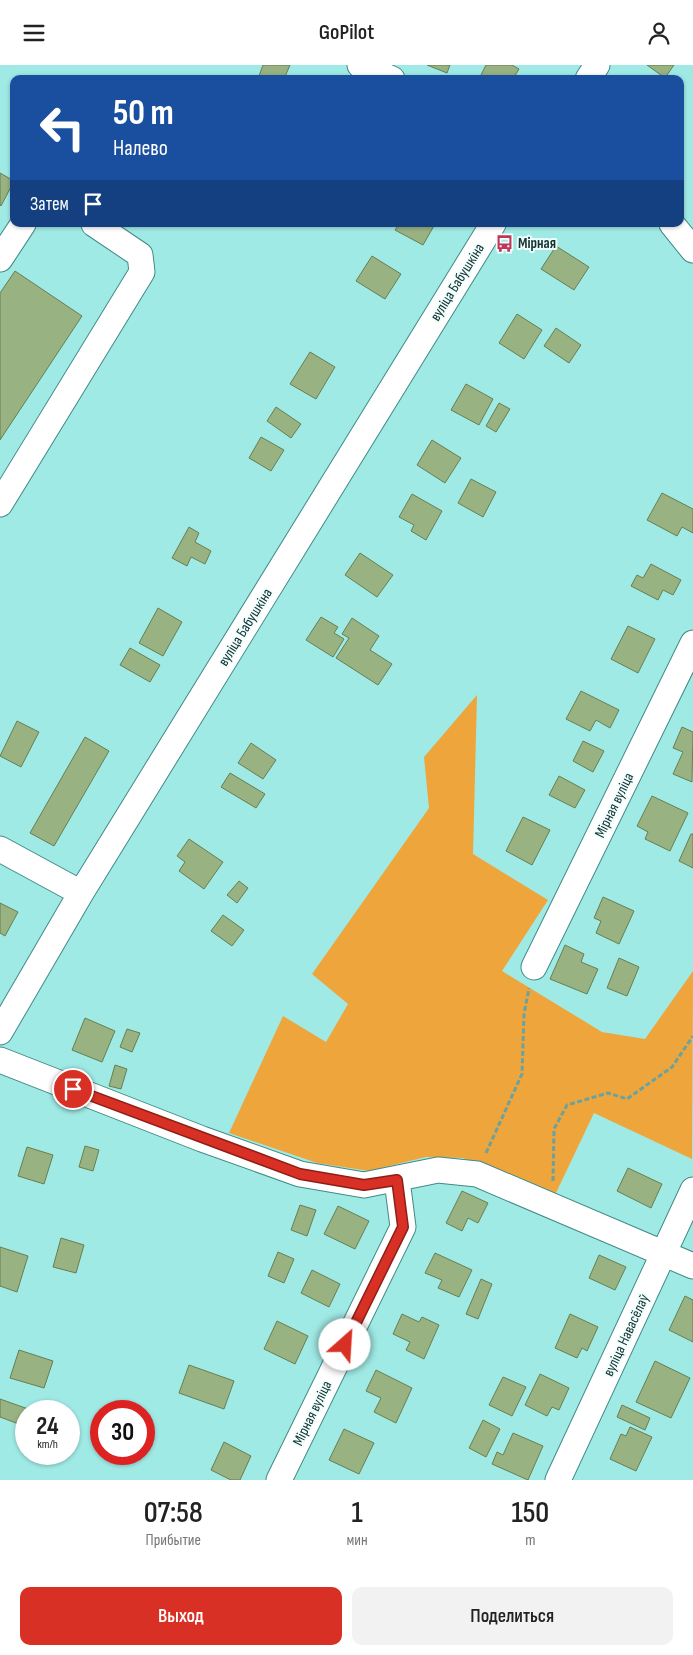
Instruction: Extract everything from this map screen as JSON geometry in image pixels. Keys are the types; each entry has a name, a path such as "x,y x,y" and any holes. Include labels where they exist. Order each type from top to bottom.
{"street":[{"path":"360,65 383,75"},
{"path":"0,259 21,227"},
{"path":"0,504 142,272 140,255 98,227"},
{"name":"вуліца Бабушкіна","path":"0,1032 81,893 491,227"},
{"path":"674,227 693,251"},
{"name":"Мірная вуліца","path":"534,967 693,643"},
{"path":"0,849 81,893"},
{"path":"0,1060 202,1139 300,1174 364,1185 438,1171 477,1174 693,1266"},
{"name":"Мірная вуліца","path":"279,1480 403,1227 397,1180"},
{"name":"вуліца Навасёлаў","path":"558,1480 693,1190"}],"path":[{"path":"477,1174 522,1074 524,1014 534,967"},
{"path":"547,1204 555,1173 554,1129 567,1105 608,1093 627,1099 672,1067 693,1036"}],"shaded area":[{"path":"477,695 473,854 548,900 502,971 602,1032 645,1039 693,971 692,1159 594,1113 555,1195 463,1158 426,1157 369,1171 317,1163 229,1133 283,1016 326,1042 348,1004 312,974 429,808 424,757"}],"building":[{"path":"263,65 290,65 286,75 259,75"},
{"path":"427,65 450,65 447,73"},
{"path":"486,65 512,65 519,69 515,75 481,75"},
{"path":"647,65 674,65 667,75 661,75"},
{"path":"0,173 10,179 10,189 0,205"},
{"path":"397,227 433,227 423,245 395,230"},
{"path":"556,246 589,267 574,290 541,269"},
{"path":"372,256 401,274 385,299 356,281"},
{"path":"15,271 82,316 0,440 0,293"},
{"path":"517,314 542,330 524,359 499,343"},
{"path":"556,328 581,345 569,363 544,346"},
{"path":"310,352 335,367 316,399 290,384"},
{"path":"466,384 493,399 479,425 451,410"},
{"path":"499,403 510,409 496,432 486,426"},
{"path":"276,407 301,424 291,438 267,421"},
{"path":"261,437 284,450 271,471 249,458"},
{"path":"432,440 461,458 445,483 417,465"},
{"path":"471,479 496,492 483,517 458,503"},
{"path":"662,493 693,509 693,533 682,527 677,536 647,520"},
{"path":"412,494 442,511 426,540 411,531 414,525 399,517"},
{"path":"189,527 199,533 195,542 211,551 205,564 191,557 187,566 172,558"},
{"path":"360,553 393,575 377,597 345,575"},
{"path":"651,564 681,580 673,595 663,590 658,600 631,586 637,575 643,578"},
{"path":"158,608 182,622 163,656 139,643"},
{"path":"321,617 338,627 334,633 344,639 333,657 306,640"},
{"path":"352,618 379,636 370,650 392,664 378,685 336,658 349,638 342,634"},
{"path":"628,626 655,639 638,673 611,659"},
{"path":"130,648 160,665 150,682 120,665"},
{"path":"581,691 619,710 610,728 596,720 590,731 566,719"},
{"path":"17,721 39,732 21,767 0,756"},
{"path":"682,727 693,732 692,782 673,774 683,752 673,748"},
{"path":"85,737 109,751 54,846 30,833"},
{"path":"583,741 604,751 593,772 573,761"},
{"path":"251,743 276,760 263,779 238,763"},
{"path":"230,773 265,794 256,808 221,787"},
{"path":"559,776 585,790 575,808 549,795"},
{"path":"652,796 688,813 670,851 645,839 648,832 637,826"},
{"path":"523,817 550,830 532,865 506,851"},
{"path":"691,834 693,834 693,868 679,861"},
{"path":"189,839 223,862 204,889 179,871 185,862 177,856"},
{"path":"239,881 248,888 237,903 227,895"},
{"path":"603,897 634,911 619,944 596,933 601,921 594,918"},
{"path":"0,903 18,912 5,936 0,933"},
{"path":"223,915 244,930 232,946 211,931"},
{"path":"565,945 584,954 581,962 598,969 587,994 550,979"},
{"path":"619,958 639,967 627,996 607,988"},
{"path":"85,1018 115,1031 102,1062 72,1050"},
{"path":"127,1029 140,1033 132,1052 120,1047"},
{"path":"115,1065 127,1069 121,1089 109,1086"},
{"path":"85,1146 99,1150 93,1171 79,1167"},
{"path":"27,1147 53,1155 44,1184 18,1176"},
{"path":"628,1168 662,1184 651,1208 617,1191"},
{"path":"462,1191 488,1203 478,1223 468,1218 462,1231 446,1223"},
{"path":"300,1205 316,1210 307,1236 291,1230"},
{"path":"338,1206 369,1221 355,1249 324,1234"},
{"path":"61,1238 84,1245 76,1273 53,1267"},
{"path":"0,1247 28,1256 17,1292 0,1286"},
{"path":"278,1252 294,1259 284,1283 268,1276"},
{"path":"435,1253 472,1270 459,1297 438,1288 442,1280 425,1273"},
{"path":"599,1255 626,1267 615,1290 589,1278"},
{"path":"312,1270 340,1284 329,1307 301,1293"},
{"path":"481,1279 492,1284 478,1319 466,1314"},
{"path":"685,1296 693,1300 693,1342 669,1330"},
{"path":"402,1314 419,1322 422,1317 439,1325 424,1359 406,1350 410,1342 393,1334"},
{"path":"570,1314 598,1327 587,1351 582,1348 577,1358 555,1348"},
{"path":"277,1321 308,1336 295,1364 264,1349"},
{"path":"19,1350 53,1361 44,1388 10,1378"},
{"path":"655,1361 690,1378 671,1418 636,1402"},
{"path":"189,1365 234,1381 224,1409 179,1393"},
{"path":"376,1370 412,1388 396,1423 374,1412 381,1398 366,1391"},
{"path":"540,1374 569,1388 559,1410 552,1407 547,1416 525,1405"},
{"path":"503,1377 526,1387 512,1416 489,1405"},
{"path":"0,1399 15,1404 15,1423 0,1417"},
{"path":"622,1405 650,1418 645,1430 617,1417"},
{"path":"483,1420 500,1429 486,1457 469,1448"},
{"path":"630,1427 652,1437 636,1471 610,1459 621,1434 626,1436"},
{"path":"344,1429 374,1443 359,1474 329,1460"},
{"path":"513,1433 543,1446 528,1480 492,1464 497,1452 503,1455"},
{"path":"224,1442 251,1456 240,1480 231,1480 211,1470"}],"place":[{"name":"Мірная","path":"504,243"}],"route":[{"path":"73,1089 202,1139 300,1174 364,1185 397,1180 403,1227 345,1345"}]}
